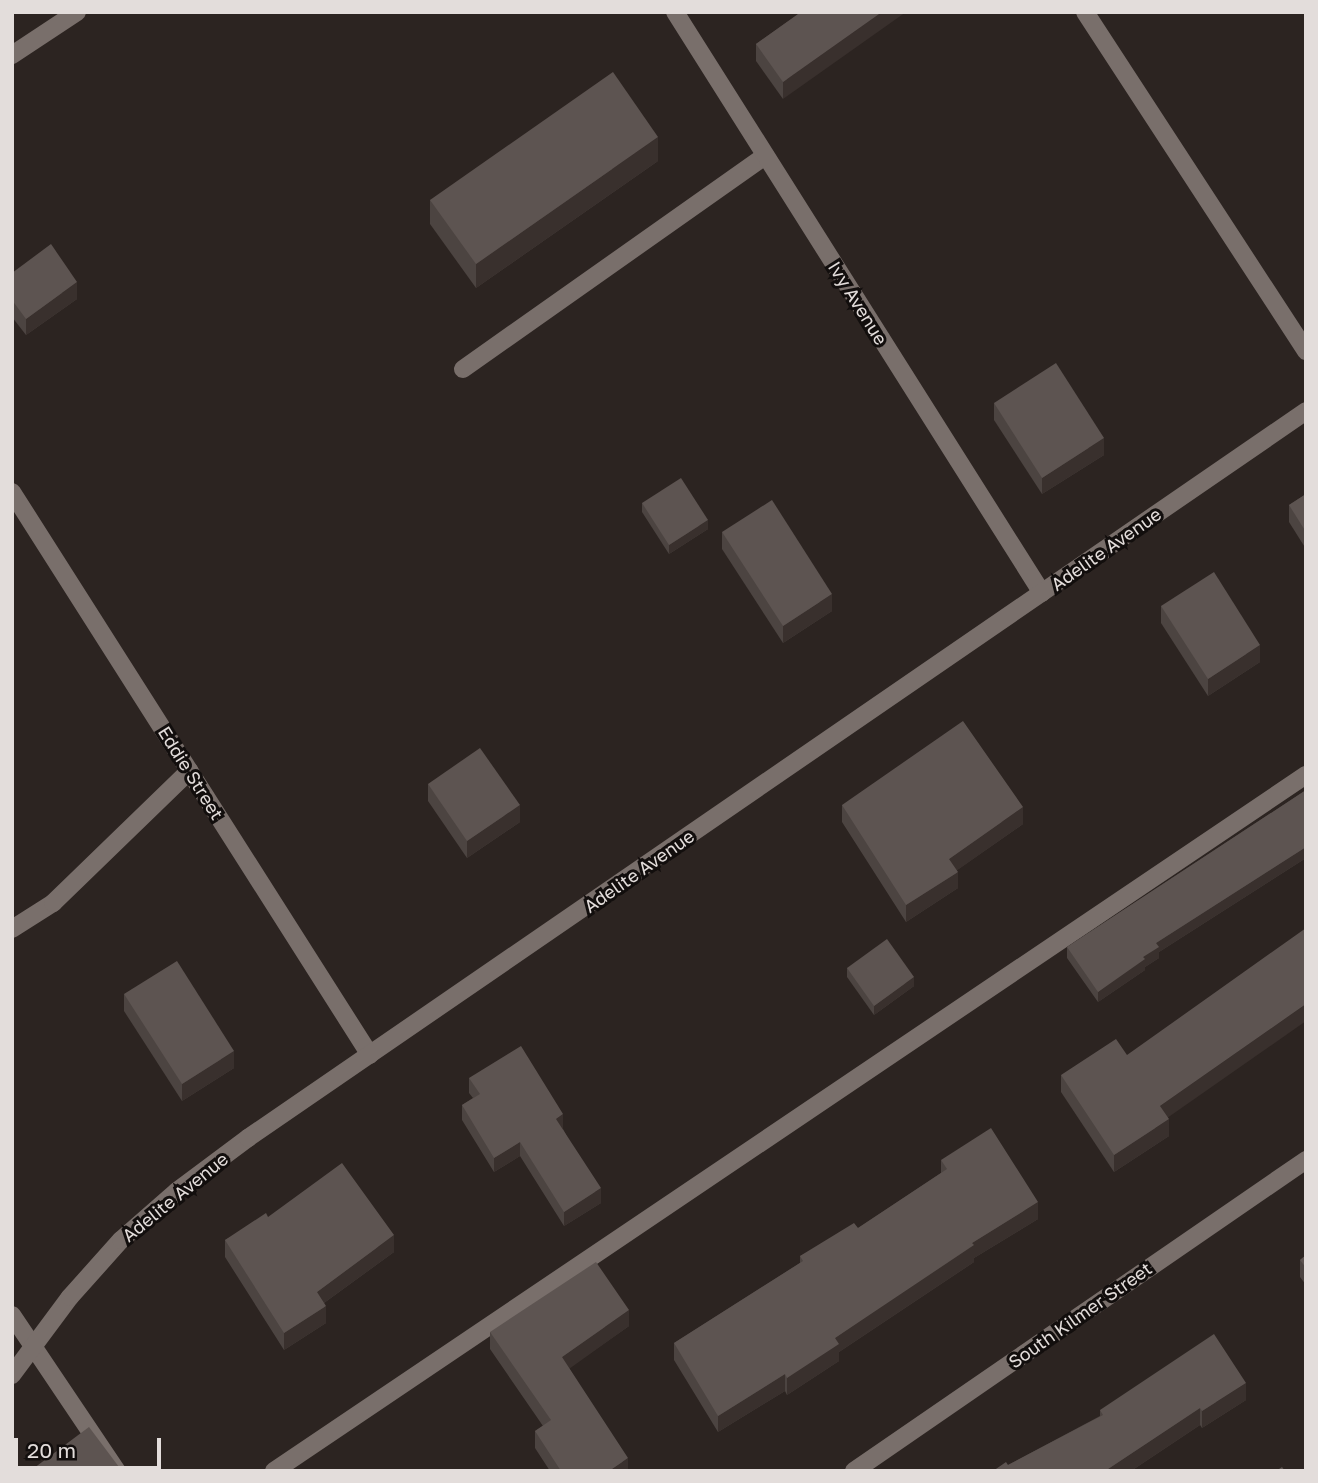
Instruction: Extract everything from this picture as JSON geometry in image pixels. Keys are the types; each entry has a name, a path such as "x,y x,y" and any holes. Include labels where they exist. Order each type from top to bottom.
{"street":[{"path":"12,55 77,12"},
{"name":"Ivy Avenue","path":"675,12 1042,593"},
{"path":"1085,12 1306,351"},
{"path":"463,369 765,156"},
{"name":"Adelite Avenue","path":"12,1376 71,1297 121,1240 177,1191 370,1055 1306,411"},
{"name":"Eddie Street","path":"12,492 370,1055"},
{"path":"12,929 53,902 189,771"},
{"path":"274,1471 1306,775"},
{"name":"South Kilmer Street","path":"854,1471 1306,1160"},
{"path":"12,1315 117,1471"}],"building":[{"path":"801,12 882,12 783,82 756,44"},
{"path":"613,72 658,137 476,264 430,200"},
{"path":"51,244 77,282 26,319 12,300 12,273"},
{"path":"1056,363 1104,438 1042,478 994,403"},
{"path":"681,478 708,520 669,545 642,503"},
{"path":"1306,494 1306,532 1289,505"},
{"path":"772,500 832,594 783,626 722,532"},
{"path":"1214,572 1260,645 1208,679 1161,606"},
{"path":"963,721 1023,807 949,859 958,872 906,905 842,805"},
{"path":"480,748 520,805 467,841 428,784"},
{"path":"1306,790 1306,847 1156,943 1159,947 1143,957 1145,959 1098,992 1067,947"},
{"path":"1306,928 1306,1004 1160,1106 1169,1119 1114,1155 1061,1075 1116,1039 1127,1055"},
{"path":"887,939 914,977 874,1006 847,968"},
{"path":"177,961 234,1051 182,1084 124,994"},
{"path":"521,1046 563,1114 556,1119 601,1188 564,1212 520,1142 494,1158 462,1105 480,1094 469,1078"},
{"path":"991,1128 1038,1202 972,1243 974,1245 835,1338 839,1344 787,1378 785,1374 718,1416 674,1343 803,1261 800,1256 854,1223 858,1228 947,1169 941,1160"},
{"path":"342,1163 394,1235 317,1292 326,1306 284,1333 225,1240 266,1213 268,1217"},
{"path":"1306,1255 1306,1268 1300,1260"},
{"path":"596,1262 629,1310 562,1357 628,1458 609,1471 561,1471 535,1431 551,1420 490,1332"},
{"path":"1214,1334 1246,1383 1202,1411 1200,1408 1105,1471 993,1471 1006,1462 1008,1465 1103,1415 1100,1410"},
{"path":"89,1427 122,1471 30,1471"}]}
